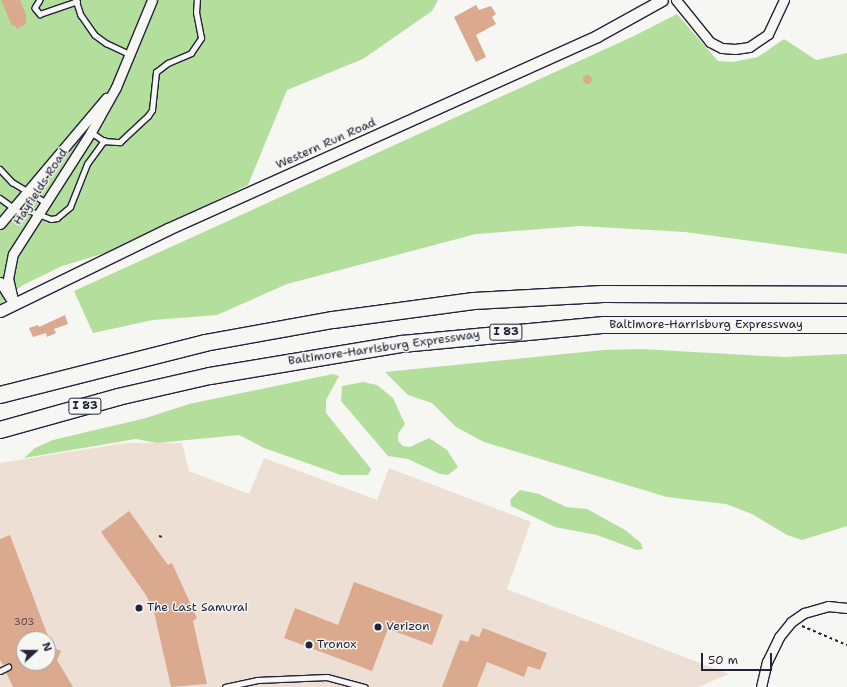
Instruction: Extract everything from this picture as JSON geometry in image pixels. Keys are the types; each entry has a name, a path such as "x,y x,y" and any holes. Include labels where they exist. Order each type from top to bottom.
{"highway":[{"path":"0,395 205,343 333,320 413,309 557,295 690,293 847,295"},
{"name":"Baltimore-Harrisburg Expressway","path":"0,430 118,397 204,377 296,360 402,344 604,325 847,325"}],"street":[{"name":"Hayfields Road","path":"14,304 8,278 9,266 17,245 91,132 116,87 131,55 152,0"},
{"name":"Western Run Road","path":"0,311 168,229 597,36 662,0"},
{"path":"676,0 710,42 722,48 735,49 749,47 768,34 784,0"},
{"name":"Hayfields Road","path":"0,224 116,87"},
{"path":"0,282 14,304"},
{"path":"761,687 773,650 791,622 804,613 828,606 847,608"}],"lane":[{"path":"40,0 35,8 40,14 77,1 82,15 95,35 106,43 131,55"},
{"path":"91,132 104,141 113,143 127,138 152,110 156,72 168,63 191,53 202,38 196,13 197,0"},
{"path":"0,198 12,209 38,214 51,220 70,207 87,164 104,141"},
{"path":"0,169 12,182 45,202"},
{"path":"0,671 8,667"},
{"path":"225,687 257,680 327,677 365,687"}],"path":[{"path":"791,622 847,645"}],"shaded area":[{"path":"125,443 182,443 189,471 249,494 264,458 377,500 389,468 531,522 507,589 729,674 698,687 0,687 0,463"}],"green space":[{"path":"0,0 438,0 432,11 363,59 287,90 248,185 112,251 62,266 23,285 0,304"},
{"path":"677,14 718,61 733,62 758,57 784,39 816,60 847,53 847,254 685,232 580,226 476,234 287,284 217,315 153,320 93,333 74,291 634,36"},
{"path":"641,349 784,357 847,354 847,526 802,540 787,535 752,514 726,504 667,497 484,442 456,427 432,403 408,395 385,372 604,350"},
{"path":"333,374 339,376 326,400 326,413 371,469 368,475 341,475 264,448 239,435 157,443 136,439 24,458 35,448 53,440 146,418 189,404"},
{"path":"363,382 377,385 393,398 405,424 398,434 398,441 403,446 410,447 429,438 447,450 458,467 448,475 440,474 408,459 388,456 341,401 342,386"},
{"path":"520,490 539,494 566,507 587,509 625,530 641,543 643,549 637,550 597,535 555,527 511,506 510,500"}],"building":[{"path":"1,0 20,0 26,15 26,24 17,29 15,25 12,26"},
{"path":"476,5 479,10 491,6 496,14 492,17 496,24 476,35 486,57 476,62 454,17"},
{"path":"585,75 589,75 591,79 589,83 585,83 583,81 583,77"},
{"path":"65,315 68,324 54,329 56,333 47,337 46,333 33,337 29,328 38,325 39,327"},
{"path":"129,511 168,565 172,563 197,618 193,621 207,684 171,687 154,612 146,595 101,532"},
{"path":"10,535 46,631 16,631 16,671 56,671 56,649 61,651 57,660 73,687 13,687 6,672 11,666 8,663 3,665 0,660 0,539"},
{"path":"354,582 443,615 432,645 388,629 372,671 284,638 295,608 338,625"},
{"path":"483,628 547,653 540,670 528,666 524,677 487,662 477,687 442,687 460,640 468,642 471,634 479,637"}],"place":[{"name":"The Last Samurai","path":"139,608"},
{"name":"Verizon","path":"378,627"},
{"name":"Tronox","path":"309,645"}]}
